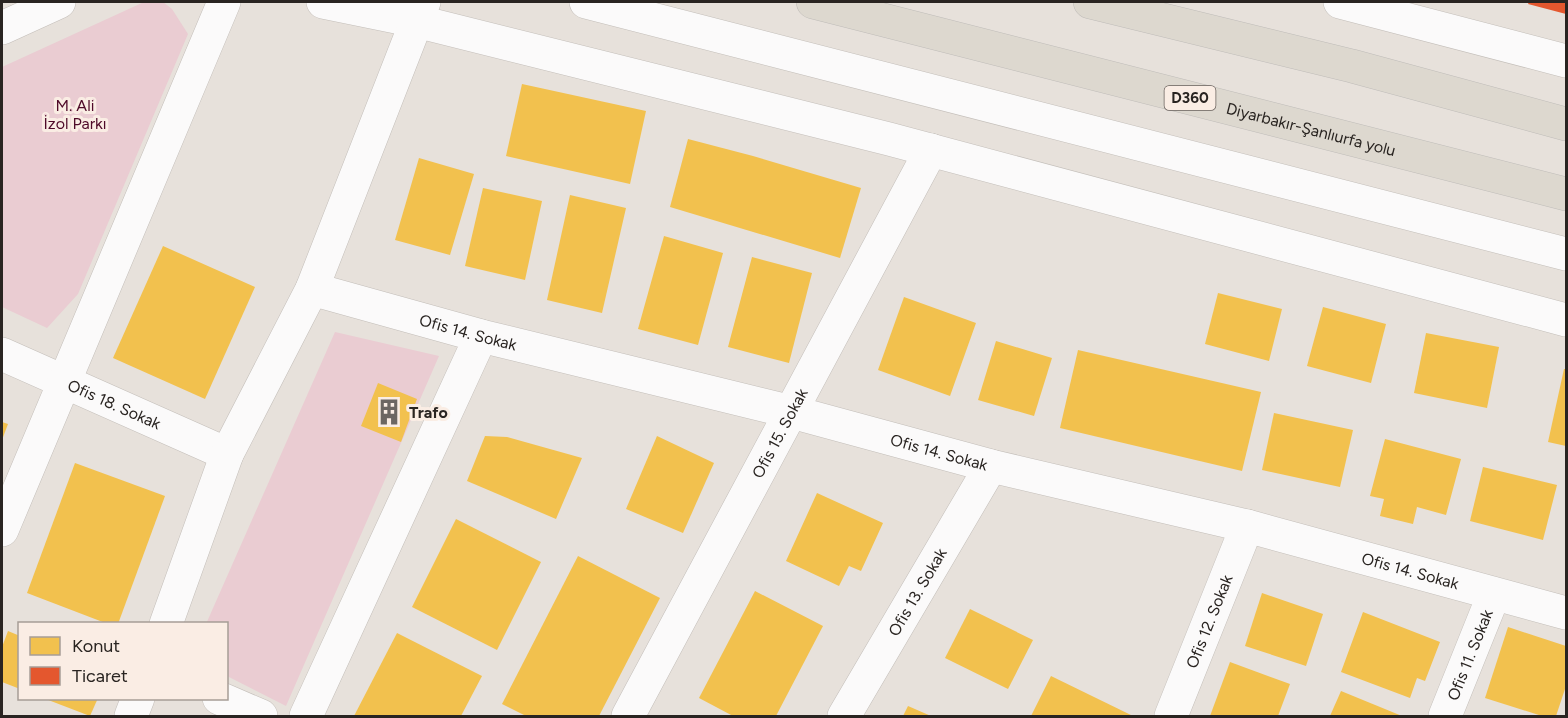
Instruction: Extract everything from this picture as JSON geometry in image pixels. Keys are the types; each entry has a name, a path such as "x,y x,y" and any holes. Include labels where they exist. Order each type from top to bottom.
{"highway":[{"name":"Diyarbakır-Şanlıurfa yolu","path":"813,2 1566,194"},
{"path":"1090,2 1352,66 1566,124"}],"street":[{"path":"2,28 59,2"},
{"path":"2,530 224,2"},
{"path":"323,2 420,11 1566,320"},
{"path":"586,2 1566,254"},
{"path":"1340,2 1424,12 1566,62"},
{"path":"167,622 227,454 312,289 420,11"},
{"name":"Ofis 15. Sokak","path":"628,717 932,150"},
{"name":"Ofis 14. Sokak","path":"312,289 481,336 792,412 991,466 1247,526 1566,613"},
{"path":"306,717 481,336"},
{"name":"Ofis 18. Sokak","path":"2,354 227,454"},
{"name":"Ofis 13. Sokak","path":"844,717 991,466"},
{"name":"Ofis 12. Sokak","path":"1171,717 1247,526"},
{"name":"Ofis 11. Sokak","path":"1445,717 1494,594"},
{"path":"131,717 138,700"},
{"path":"221,700 261,717"}],"green space":[{"name":"M. Ali İzol Parkı","path":"144,2 163,2 172,9 188,34 78,294 47,328 2,307 2,67"},
{"path":"335,332 439,356 286,706 228,677 228,622 207,622"}],"building: Konut":[{"path":"522,84 646,111 630,184 506,156"},
{"path":"688,139 861,188 840,258 670,207"},
{"path":"419,158 474,174 450,255 395,240"},
{"path":"483,188 542,201 525,280 465,266"},
{"path":"570,195 626,208 602,313 547,300"},
{"path":"664,236 723,253 698,345 638,329"},
{"path":"163,246 255,287 205,399 113,358"},
{"path":"752,257 812,273 789,363 728,347"},
{"path":"1218,293 1282,309 1269,361 1205,344"},
{"path":"904,297 976,323 950,396 878,370"},
{"path":"1323,307 1386,324 1371,383 1307,366"},
{"path":"1426,333 1499,347 1487,408 1414,393"},
{"path":"996,341 1052,358 1034,416 978,400"},
{"path":"1078,350 1261,392 1242,471 1060,428"},
{"path":"1564,369 1566,369 1566,446 1548,442"},
{"name":"Trafo","path":"378,383 417,399 401,442 361,426"},
{"path":"1274,413 1353,430 1340,487 1262,470"},
{"path":"2,422 8,424 2,440"},
{"path":"485,436 507,437 582,458 556,519 467,481"},
{"path":"657,436 714,463 683,533 626,509"},
{"path":"1385,439 1461,459 1446,515 1417,507 1413,524 1380,516 1384,499 1370,496"},
{"path":"75,463 165,496 119,622 103,622 27,593"},
{"path":"1483,467 1557,485 1543,540 1470,521"},
{"path":"817,493 883,523 861,571 849,566 839,586 786,561"},
{"path":"456,519 541,562 497,650 412,607"},
{"path":"578,556 660,598 599,716 526,716 502,704"},
{"path":"755,591 823,626 776,716 733,716 699,698"},
{"path":"1262,593 1323,614 1306,666 1245,646"},
{"path":"970,609 1033,640 1008,689 945,658"},
{"path":"1363,612 1440,642 1425,681 1417,678 1410,698 1341,672"},
{"path":"1508,627 1566,646 1566,686 1556,716 1542,716 1485,698"},
{"path":"8,631 18,635 18,688 2,682 2,647"},
{"path":"397,633 482,676 461,716 354,716"},
{"path":"1230,662 1290,684 1278,716 1210,716"},
{"path":"1051,676 1133,716 1031,716"},
{"path":"1341,691 1402,716 1330,716"},
{"path":"48,700 97,700 90,716"},
{"path":"908,706 931,716 903,716"}],"building: Ticaret":[{"path":"1529,2 1566,2 1566,14 1528,4"}],"place":[{"name":"Trafo","path":"389,412"}]}
